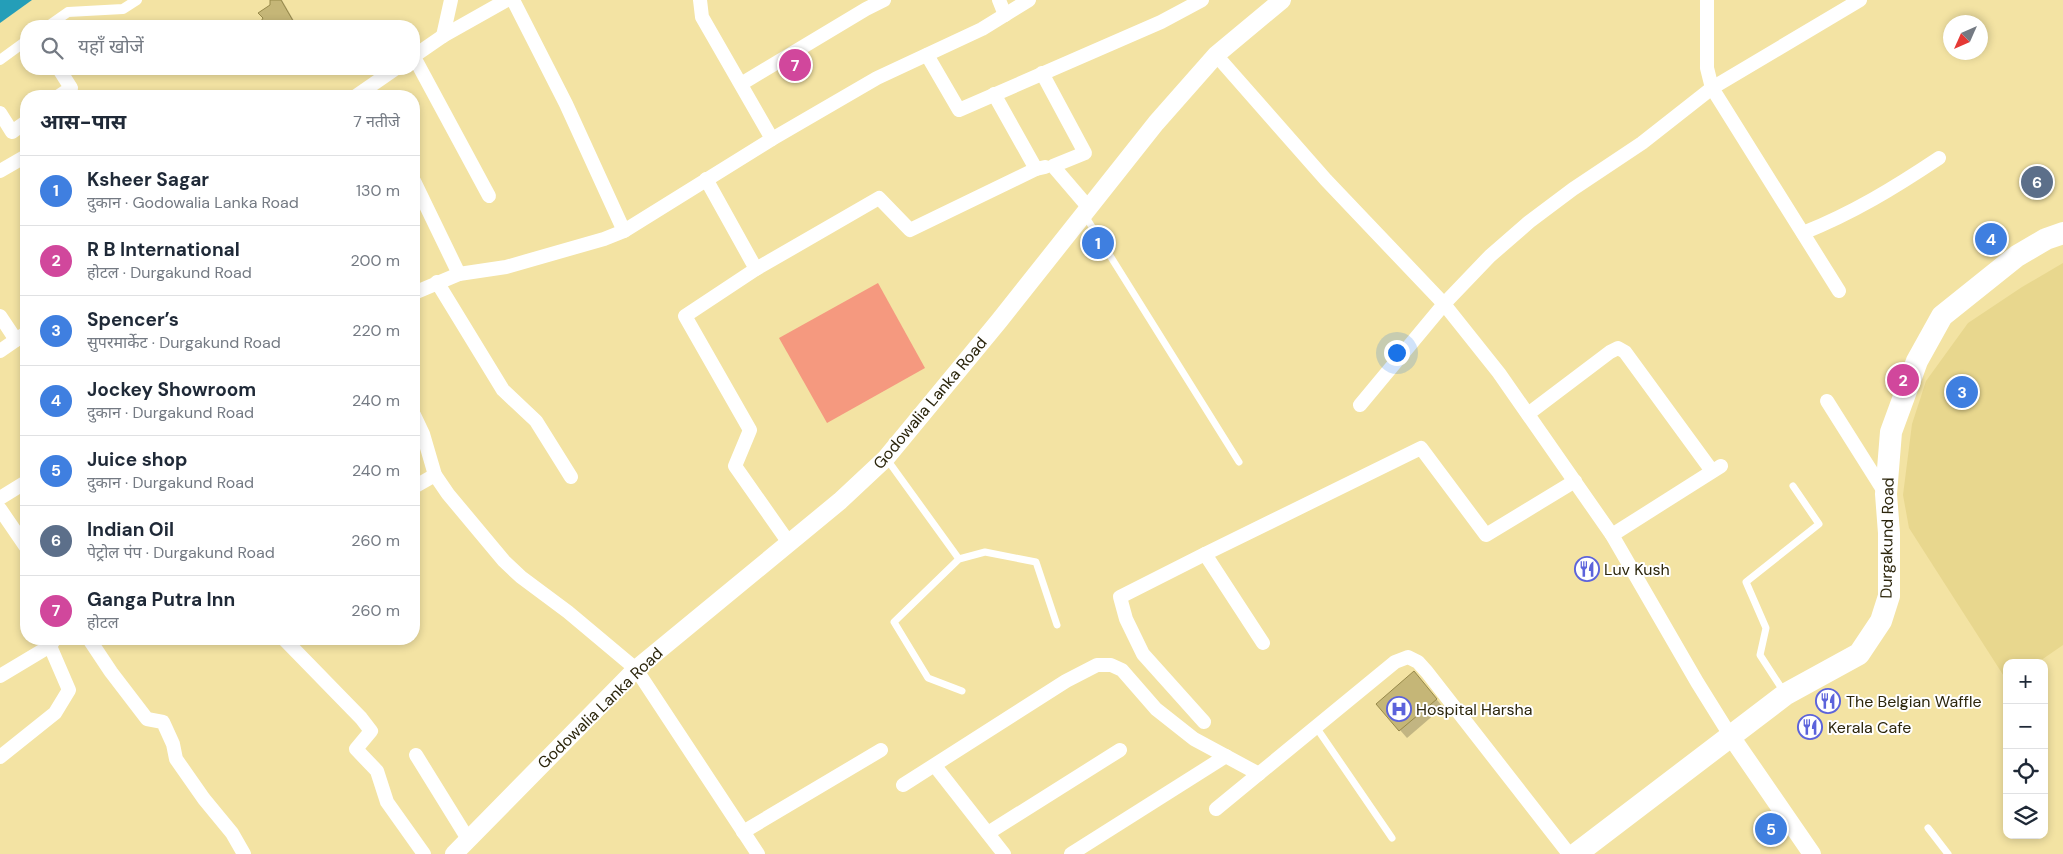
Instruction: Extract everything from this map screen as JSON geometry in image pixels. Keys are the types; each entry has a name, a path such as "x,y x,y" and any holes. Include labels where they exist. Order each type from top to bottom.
{"main road":[{"name":"Durgakund Road","path":"1576,854 1786,694 1859,654 1881,622 1890,596 1886,494 1892,432 1917,361 1942,316 2017,256 2046,239 2063,233"}],"street":[{"path":"57,20 68,12 123,9 137,0"},
{"path":"443,36 451,0"},
{"path":"420,53 443,36 507,0"},
{"path":"513,0 566,104 624,231"},
{"path":"700,0 702,17 772,138"},
{"path":"740,84 864,4 884,0"},
{"path":"999,0 1005,14"},
{"path":"420,290 459,274 506,267 588,244 624,231 772,138 877,78 982,29 1029,0"},
{"path":"927,55 959,110 1161,22 1202,0"},
{"name":"Godowalia Lanka Road","path":"454,854 636,669 840,501 886,458 1156,123 1216,55 1282,0"},
{"path":"1707,0 1707,68 1712,88 1839,291"},
{"path":"1360,405 1444,304 1490,256 1529,222 1572,189 1642,143 1712,88 1860,0"},
{"path":"0,60 20,45"},
{"path":"1216,55 1326,180 1444,304 1499,372 1612,535 1730,735 1811,854"},
{"path":"420,68 489,196"},
{"path":"789,543 735,466 750,430 685,316 756,269 878,198 910,230 1036,169 1053,166 1085,153 1042,73"},
{"path":"62,75 70,88 67,90"},
{"path":"365,90 386,75"},
{"path":"994,94 1036,169"},
{"path":"0,113 12,132 20,129"},
{"path":"1803,233 1866,205 1939,158"},
{"path":"0,171 20,159"},
{"path":"1053,166 1087,211"},
{"path":"706,179 756,269"},
{"path":"420,193 459,274"},
{"path":"437,282 503,390 536,422 571,477"},
{"path":"0,316 20,336"},
{"path":"0,351 20,338"},
{"path":"1528,414 1618,348 1625,352 1716,469 1612,535"},
{"path":"1827,401 1886,494"},
{"path":"420,428 435,475 448,494 504,561 521,577 568,612 636,669 758,854"},
{"path":"1204,722 1143,654 1126,619 1120,597 1421,448 1486,535 1575,480"},
{"path":"420,484 435,475"},
{"path":"0,498 20,486"},
{"path":"0,509 20,538"},
{"path":"1205,554 1263,643"},
{"path":"0,676 47,645"},
{"path":"0,757 55,713 69,690 53,645"},
{"path":"93,645 147,719 163,722 173,744 176,758 204,799 232,833 244,854"},
{"path":"290,645 361,718 371,731 356,749 377,771 386,802 424,854"},
{"path":"1216,809 1395,662 1408,657 1418,662 1569,854"},
{"path":"903,785 1066,681 1097,665 1111,665 1122,670 1156,709 1173,724 1194,739 1259,774"},
{"path":"743,832 882,750"},
{"path":"988,833 1120,750"},
{"path":"416,755 468,839"},
{"path":"1071,854 1226,756"},
{"path":"935,766 1004,854"}],"lane":[{"path":"1087,211 1239,462"},
{"path":"886,458 959,560"},
{"path":"1786,694 1760,655 1766,628 1746,582 1819,524 1793,486"},
{"path":"962,691 928,678 894,622 959,560 985,552 1036,562 1056,625"},
{"path":"1316,727 1392,838"},
{"path":"1928,828 1948,854"}],"shaded area":[{"path":"2063,263 2063,645 2043,659 2003,659 2003,675 1909,528 1903,495 1912,424 1926,381 1968,323 2022,287"},
{"path":"878,283 925,368 827,423 779,338"}],"water":[{"path":"0,0 32,0 0,23"}],"building":[{"path":"270,0 281,0 293,20 262,20 263,18 258,13 270,5"},
{"path":"1414,671 1437,699 1399,731 1376,704"}],"place":[{"name":"Ganga Putra Inn","path":"795,65"},
{"name":"Indian Oil","path":"2037,182"},
{"name":"Jockey Showroom","path":"1991,239"},
{"name":"Ksheer Sagar","path":"1098,243"},
{"name":"R B International","path":"1903,380"},
{"name":"Spencer’s","path":"1962,392"},
{"name":"Luv Kush","path":"1587,569"},
{"name":"The Belgian Waffle","path":"1828,701"},
{"name":"Hospital Harsha","path":"1399,709"},
{"name":"Kerala Cafe","path":"1810,727"},
{"name":"Juice shop","path":"1771,829"}]}
